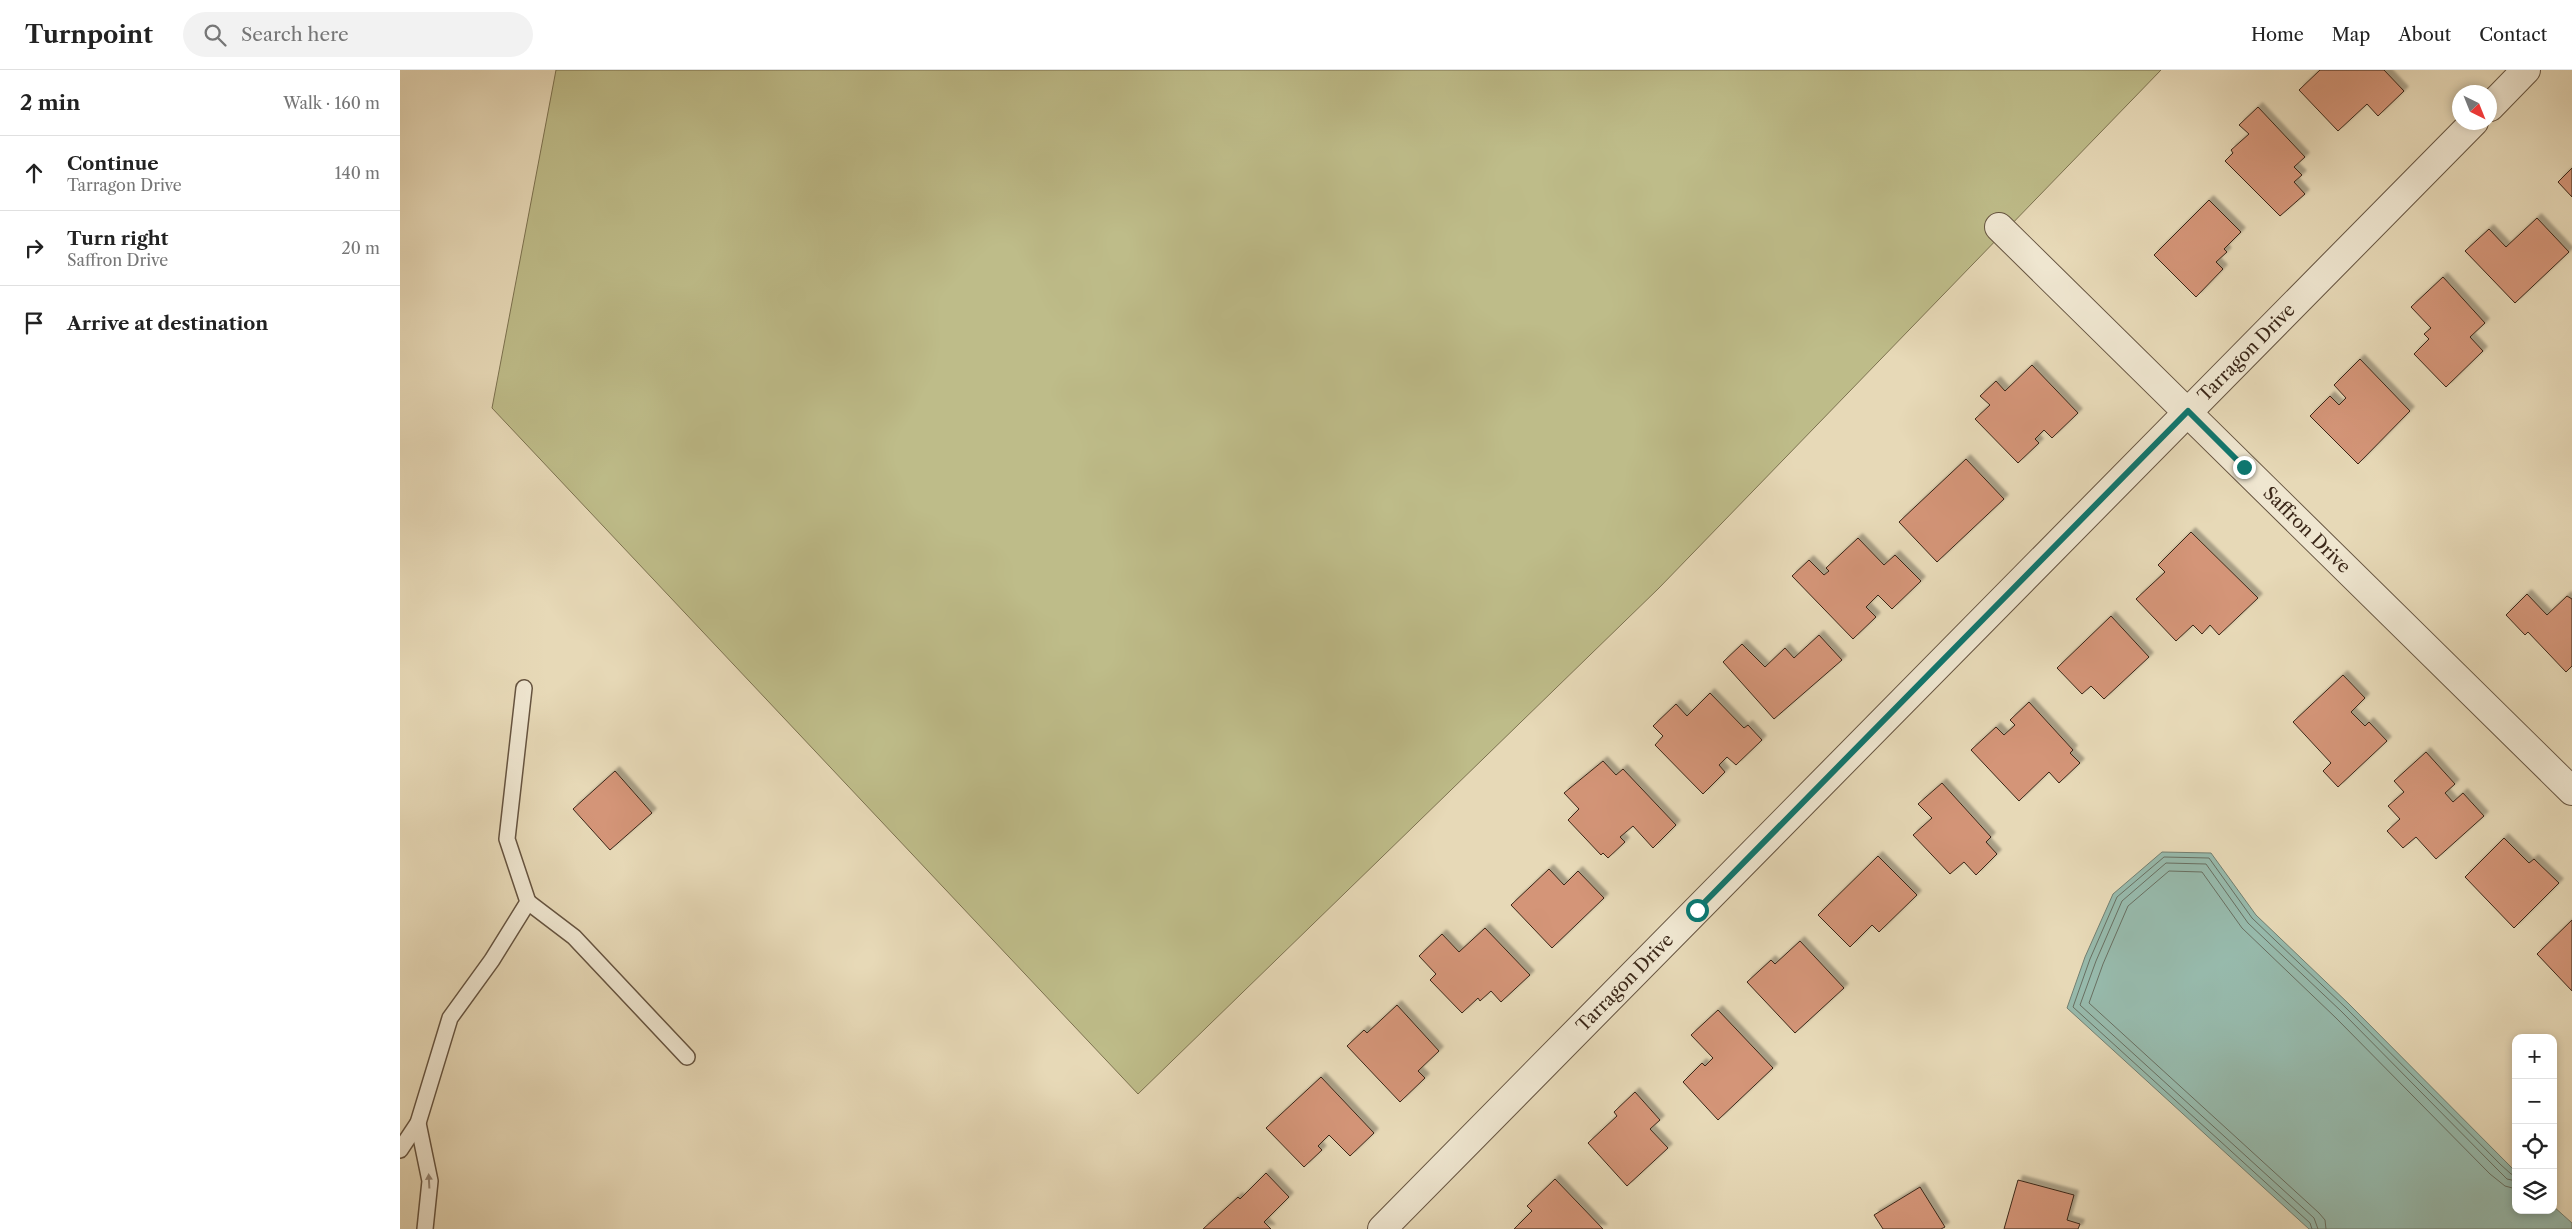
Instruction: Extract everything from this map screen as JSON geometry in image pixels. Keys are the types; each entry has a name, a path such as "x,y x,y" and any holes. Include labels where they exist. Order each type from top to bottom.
{"street":[{"path":"2497,100 2526,70"},
{"name":"Tarragon Drive","path":"1388,1227 2466,130"},
{"name":"Saffron Drive","path":"1999,227 2571,787"}],"lane":[{"path":"524,688 508,839 528,902 574,937 687,1057"},
{"path":"400,1150 418,1123 450,1018 492,960 528,902"},
{"path":"418,1123 430,1181 425,1229"}],"shaded area":[{"path":"556,70 2161,70 1659,588 1138,1094 492,408"}],"water":[{"path":"2162,852 2211,853 2256,915 2349,1004 2512,1168 2512,1214 2557,1214 2557,1210 2572,1223 2572,1229 2309,1229 2067,1008 2085,957 2113,894"}],"building":[{"path":"2320,70 2384,70 2404,91 2378,116 2367,104 2338,131 2299,90"},
{"path":"2258,107 2305,157 2294,167 2302,175 2294,182 2305,194 2280,216 2225,161 2233,153 2231,150 2249,134 2239,125"},
{"path":"2572,168 2572,197 2558,182"},
{"path":"2209,200 2241,232 2224,249 2227,252 2216,262 2223,269 2196,297 2154,255"},
{"path":"2537,218 2569,252 2515,303 2465,251 2489,229 2506,247"},
{"path":"2443,277 2485,323 2470,337 2483,351 2446,387 2414,354 2429,339 2424,334 2431,328 2411,307"},
{"path":"2360,359 2410,411 2358,464 2310,416 2330,396 2339,405 2346,398 2334,385"},
{"path":"2032,365 2078,413 2052,438 2044,430 2035,439 2039,443 2018,463 1975,419 1990,405 1980,396 1996,381 2005,391"},
{"path":"1966,459 2004,499 1937,562 1899,522"},
{"path":"2191,532 2258,598 2219,635 2210,625 2202,634 2193,625 2176,641 2136,599 2165,572 2158,565"},
{"path":"1858,538 1884,565 1895,555 1921,581 1892,609 1878,595 1866,607 1876,617 1853,639 1792,576 1809,560 1824,575 1829,571 1826,568"},
{"path":"2527,594 2547,615 2567,596 2572,599 2572,666 2566,672 2528,632 2525,635 2506,615"},
{"path":"2111,616 2149,657 2104,699 2091,686 2082,694 2057,668"},
{"path":"1819,635 1842,660 1774,719 1723,662 1742,644 1765,667 1785,648 1794,658"},
{"path":"2343,675 2365,698 2351,712 2365,726 2369,722 2387,741 2338,787 2323,771 2331,763 2293,722"},
{"path":"1710,693 1744,728 1748,725 1762,740 1736,765 1727,757 1719,765 1725,772 1703,794 1655,745 1663,736 1653,726 1676,704 1687,716"},
{"path":"2029,702 2073,750 2070,753 2080,763 2059,783 2049,772 2019,801 1971,750 1996,727 2004,735 2015,725 2010,720"},
{"path":"2426,752 2455,784 2445,793 2453,802 2463,793 2484,816 2436,859 2416,837 2403,848 2387,831 2400,819 2388,806 2404,792 2394,781"},
{"path":"1603,761 1616,775 1623,769 1676,825 1653,848 1633,826 1620,837 1625,842 1608,858 1603,853 1601,855 1568,820 1579,809 1564,793"},
{"path":"615,771 652,813 610,850 573,809"},
{"path":"1942,783 1991,837 1986,842 1997,854 1976,875 1964,862 1950,874 1913,835 1932,818 1918,804"},
{"path":"2504,838 2529,863 2534,859 2559,883 2514,928 2465,877"},
{"path":"1878,856 1917,895 1879,932 1872,925 1850,947 1818,915"},
{"path":"1549,869 1564,885 1578,871 1604,898 1552,948 1511,905"},
{"path":"2572,920 2572,991 2537,954"},
{"path":"1485,928 1530,975 1501,1002 1491,991 1480,1001 1478,998 1462,1013 1430,980 1436,974 1419,956 1442,934 1459,952"},
{"path":"1800,941 1844,988 1795,1033 1747,982 1771,960 1775,964"},
{"path":"1397,1005 1439,1051 1418,1071 1425,1078 1400,1102 1347,1046 1364,1030 1367,1033"},
{"path":"1718,1010 1773,1068 1718,1120 1683,1082 1702,1063 1705,1066 1713,1058 1691,1035"},
{"path":"1321,1077 1374,1133 1350,1156 1329,1135 1318,1146 1322,1150 1304,1167 1266,1128"},
{"path":"1635,1092 1660,1120 1650,1129 1668,1148 1627,1186 1588,1143 1617,1116 1614,1112"},
{"path":"1266,1173 1289,1197 1264,1222 1271,1229 1203,1229 1238,1197 1240,1199"},
{"path":"1555,1179 1603,1229 1514,1229 1532,1211 1527,1206"},
{"path":"2018,1180 2074,1195 2067,1220 2080,1224 2078,1229 2004,1229"},
{"path":"1920,1187 1945,1227 1941,1229 1883,1229 1874,1215"}],"route":[{"path":"1697,910 2188,411 2244,467"}]}
